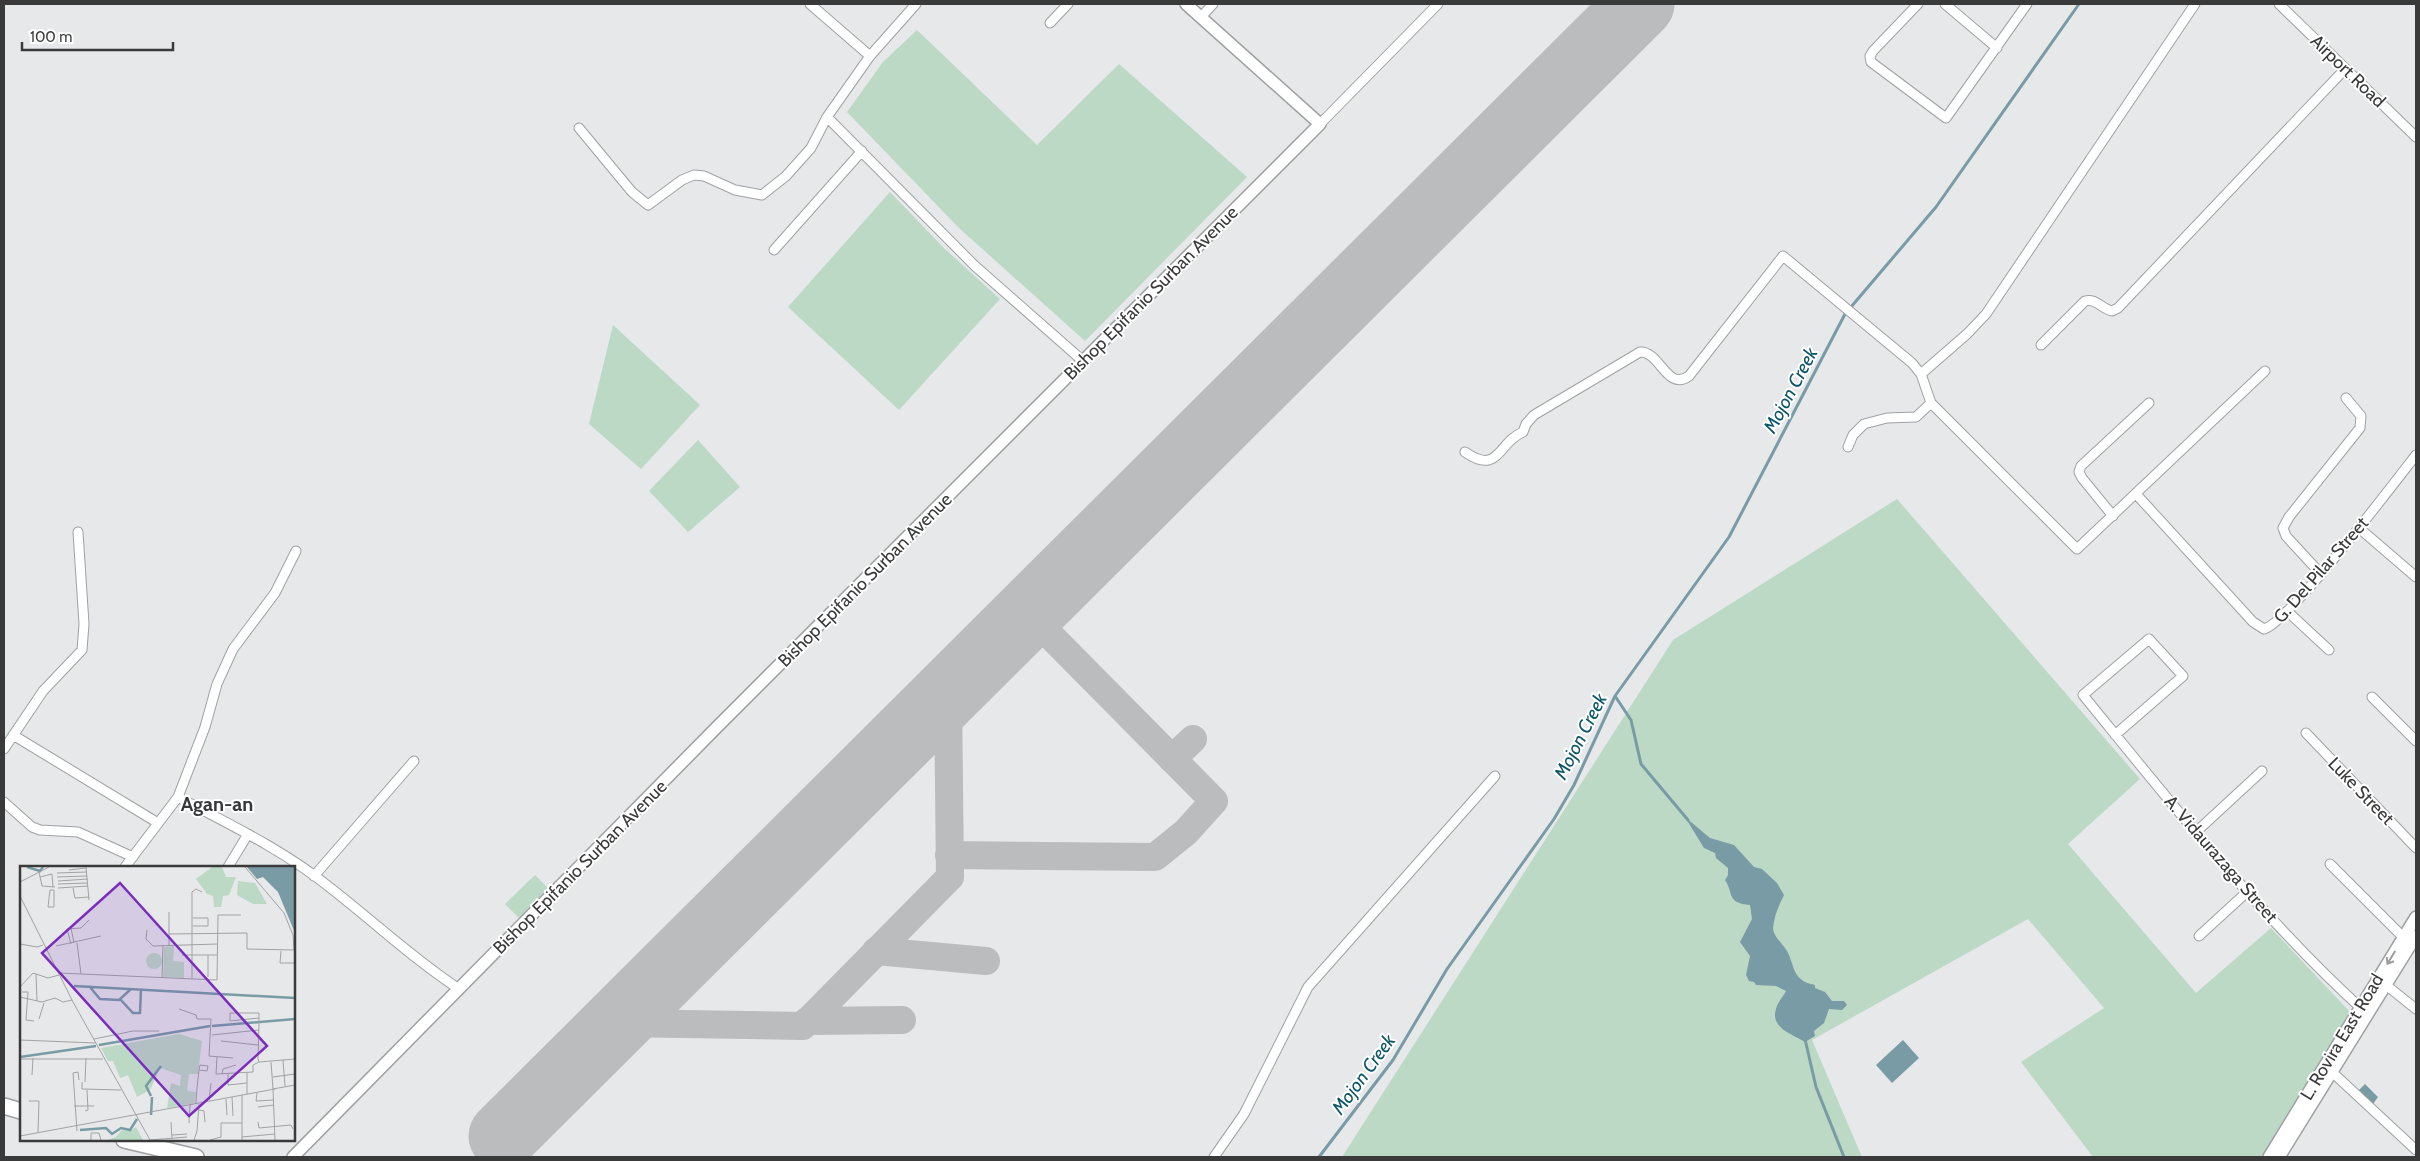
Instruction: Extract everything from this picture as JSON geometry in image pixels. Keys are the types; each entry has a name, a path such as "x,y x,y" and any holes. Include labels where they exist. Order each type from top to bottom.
{"highway":[{"path":"4,1106 20,1111"},
{"path":"128,1141 196,1157"}],"street":[{"path":"810,4 870,56"},
{"path":"579,128 632,192 648,205 682,180 694,175 704,176 735,190 762,195 786,176 811,148 827,117 870,56 916,4"},
{"path":"1050,23 1068,4"},
{"path":"1186,4 1320,124"},
{"path":"1201,17 1213,4"},
{"name":"Bishop Epifanio Surban Avenue","path":"293,1157 1438,4"},
{"path":"1918,4 1873,51 1870,59 1871,62 1946,118 2027,4"},
{"path":"1945,4 1997,48"},
{"path":"1921,374 1967,334 1986,314 2195,4"},
{"name":"Airport Road","path":"2279,4 2416,137"},
{"path":"2041,345 2085,301 2094,302 2112,311 2118,308 2346,69"},
{"path":"827,117 975,266 1083,361"},
{"path":"774,250 862,151"},
{"path":"1465,452 1486,461 1494,459 1517,435 1523,432 1526,424 1534,415 1640,352 1650,355 1677,381 1684,380 1783,256 1899,352 1921,374 1931,403 2077,549 2266,371"},
{"path":"2320,573 2284,533 2283,528 2289,517 2360,428 2361,416 2346,398"},
{"path":"1848,446 1853,435 1864,424 1887,418 1916,417 1931,403"},
{"path":"2112,516 2082,478 2079,472 2080,466 2149,403"},
{"name":"G. Del Pilar Street","path":"2136,494 2258,626 2270,627 2287,611 2359,528 2416,455"},
{"path":"2359,528 2416,577"},
{"path":"4,748 42,691 82,650 84,624 78,532"},
{"path":"126,866 178,797 205,727 217,684 233,649 275,593 296,551"},
{"path":"2287,611 2329,650"},
{"name":"A. Vidaurazaga Street","path":"2115,735 2183,676 2148,639 2083,695 2115,735 2247,892 2364,1011"},
{"path":"2372,697 2416,741"},
{"name":"Luke Street","path":"2306,733 2416,848"},
{"path":"13,735 158,823"},
{"path":"314,876 414,760"},
{"path":"2196,832 2262,771"},
{"path":"1214,1157 1244,1114 1258,1089 1278,1044 1308,987 1495,776"},
{"path":"178,797 248,834 314,876 460,990"},
{"path":"4,802 32,827 40,830 78,832 133,857"},
{"path":"229,866 248,834"},
{"path":"2330,864 2403,937"},
{"path":"2199,936 2247,892"},
{"name":"L. Rovira East Road","path":"2279,1157 2332,1072 2416,916"},
{"name":"L. Rovira East Road","path":"2269,1157 2364,1011 2386,985 2416,936"},
{"path":"2386,985 2416,1009"},
{"path":"2332,1072 2416,1150"}],"green space":[{"path":"917,30 1037,145 1119,64 1247,177 1085,341 959,228 847,112 883,62"},
{"path":"890,192 945,249 1000,299 899,410 788,307"},
{"path":"613,325 700,405 641,469 589,424"},
{"path":"698,440 740,487 688,532 649,491"},
{"path":"1897,499 2140,779 2068,844 2196,993 2271,928 2350,1012 2261,1157 2093,1157 2021,1062 2104,1008 2028,919 1812,1040 1862,1157 1342,1157 1673,640"},
{"path":"535,875 550,890 520,919 505,904"}],"water":[{"path":"1685,817 1710,838 1734,845 1754,867 1762,869 1777,883 1784,895 1775,916 1773,931 1787,951 1795,972 1802,980 1815,985 1815,988 1825,992 1832,1001 1844,1001 1847,1005 1842,1010 1829,1009 1824,1023 1814,1031 1815,1036 1805,1042 1783,1030 1776,1021 1777,1007 1786,991 1776,986 1756,985 1754,982 1749,981 1746,975 1750,956 1740,942 1752,919 1750,905 1734,900 1725,880 1728,875 1728,868 1716,858 1715,853 1704,848"},
{"path":"1903,1040 1919,1058 1892,1083 1876,1065"},
{"path":"2365,1084 2378,1097 2373,1104 2359,1090"}],"waterway":[{"name":"Mojon Creek","path":"1851,307 1936,207 2079,4"},
{"name":"Mojon Creek","path":"1319,1157 1393,1060 1447,969 1554,819 1574,785 1615,696 1729,537 1845,314"},
{"path":"1615,696 1631,720 1641,764 1688,820"},
{"path":"1805,1039 1816,1087 1844,1157"}],"taxiway":[{"path":"949,855 1155,857 1186,832 1214,801 1028,613"},
{"path":"617,1023 803,1026 950,877 948,693"},
{"path":"1172,759 1193,739"},
{"path":"876,951 986,961"},
{"path":"807,1021 902,1020"}],"runway":[{"path":"503,1136 1640,4"}],"district":[{"name":"Agan-an","path":"217,804"}]}
